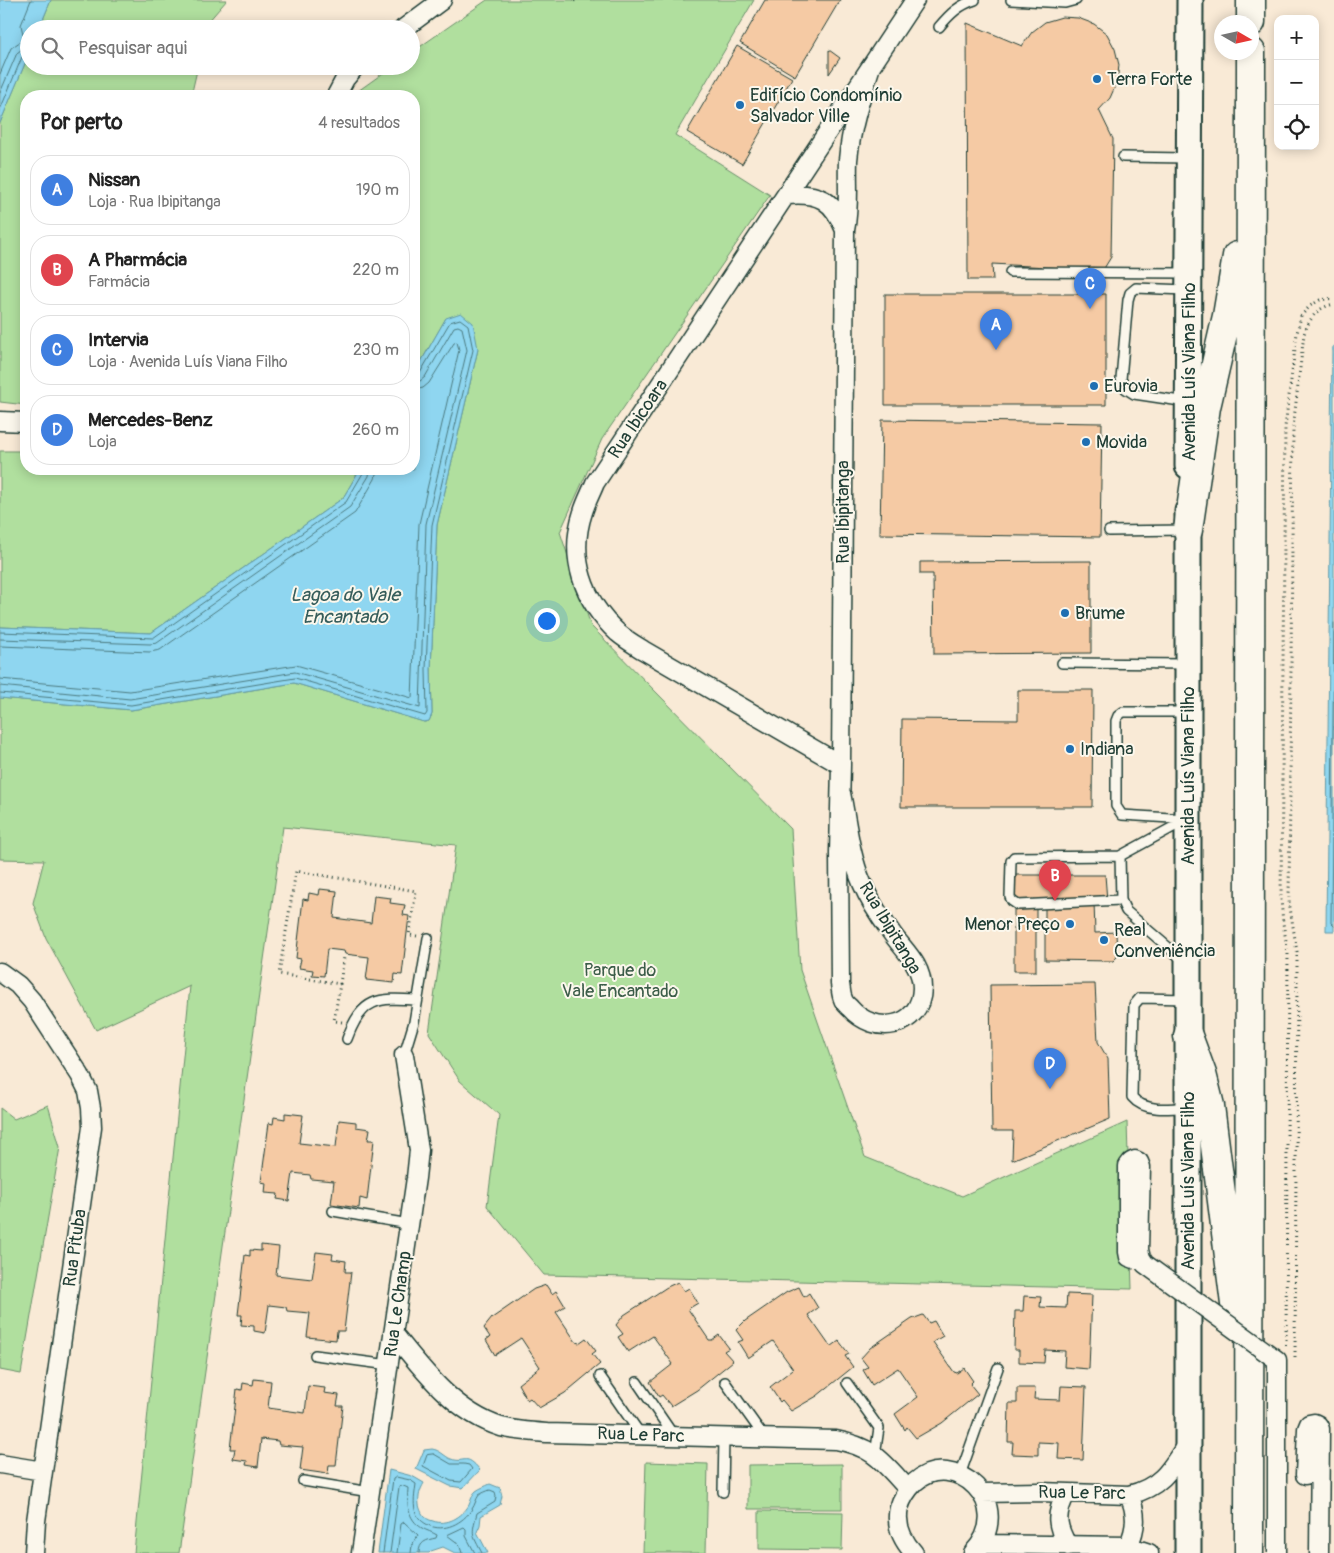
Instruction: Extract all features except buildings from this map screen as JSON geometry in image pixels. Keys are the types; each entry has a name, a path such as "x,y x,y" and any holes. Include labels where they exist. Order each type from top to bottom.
{"highway":[{"path":"1251,0 1251,15"},
{"path":"1249,1553 1251,60"},
{"path":"1188,530 1205,416 1227,316 1250,173"},
{"path":"1188,1036 1202,1074 1210,1106 1218,1158 1249,1435"}],"main road":[{"name":"Avenida Luís Viana Filho","path":"1188,1553 1190,0"}],"street":[{"path":"415,20 442,0"},
{"name":"Rua Ibicoara","path":"842,765 643,650 618,633 596,608 583,584 578,562 578,536 583,513 595,484 915,0"},
{"name":"Rua Ibipitanga","path":"841,793 852,852 861,883 892,935 920,971 922,987 920,1002 913,1015 900,1023 884,1025 868,1021 854,1013 843,1000 840,984 839,853 841,793 842,765 845,230 849,212 848,161 852,132 858,105 871,66"},
{"path":"339,90 348,75"},
{"name":"Rua Ibipitanga","path":"787,195 802,194 815,196 829,202 838,214 845,230"},
{"path":"0,421 20,422"},
{"name":"Rua Pituba","path":"0,972 18,986 32,1001 80,1075 88,1091 92,1108 92,1126 36,1521 34,1553"},
{"name":"Rua Le Champ","path":"361,1553 410,1224 419,1150 404,1055"},
{"path":"1137,1260 1130,1256 1128,1252 1128,1166 1135,1160 1139,1162 1141,1167 1139,1250 1145,1264 1277,1360 1277,1553"},
{"name":"Rua Le Parc","path":"394,1333 422,1369 463,1408 482,1419 502,1427 526,1432 836,1440 863,1447 875,1455 908,1489"},
{"path":"1305,1475 1307,1428 1309,1424 1314,1423 1320,1429 1318,1553"},
{"name":"Rua Le Parc","path":"982,1492 1129,1494 1143,1491 1164,1477 1188,1441"},
{"path":"0,1464 43,1471"},
{"path":"914,1553 904,1542 899,1528 898,1515 901,1501 908,1489 918,1480 932,1474 946,1472 960,1475 972,1482 982,1492 986,1502 989,1524 986,1534 977,1548"},
{"path":"1066,1494 1059,1506 1058,1519 1061,1534 1068,1546"},
{"path":"1128,1546 1134,1531 1136,1515 1129,1494"},
{"path":"977,1548 1128,1546 1149,1553"}],"lane":[{"path":"939,27 962,4 975,0"},
{"path":"1011,0 1065,3 1076,0"},
{"path":"1122,157 1189,158"},
{"path":"1010,272 1189,281"},
{"path":"1189,281 1136,288 1130,294 1121,379 1126,389 1134,394 1189,402"},
{"path":"1110,531 1188,530"},
{"path":"1062,664 1188,664"},
{"path":"1188,712 1123,712 1116,721 1116,806 1122,814 1188,819"},
{"path":"1121,900 1018,905 1010,897 1011,860 1014,858 1120,856 1188,819"},
{"path":"1120,856 1121,900 1126,911 1188,964"},
{"path":"404,1055 414,1022 428,938"},
{"path":"1188,999 1140,998 1136,1001 1134,1005 1132,1097 1139,1104 1155,1108 1188,1107"},
{"path":"347,1038 352,1024 359,1013 368,1005 381,1000 418,1000"},
{"path":"333,1211 410,1224"},
{"path":"315,1356 389,1365"},
{"path":"960,1475 998,1368"},
{"path":"600,1376 641,1435"},
{"path":"636,1382 674,1436"},
{"path":"725,1382 765,1438"},
{"path":"847,1383 879,1428 875,1455"},
{"path":"724,1437 724,1492"},
{"path":"303,1481 370,1492"}],"path":[{"path":"1286,1346 1288,953 1281,898 1285,427 1297,333 1301,316 1310,306 1320,300 1334,298"},
{"path":"1295,1358 1298,981 1297,952 1289,901 1293,428 1304,334 1309,321 1316,312 1334,304"},
{"path":"340,984 279,974 296,871 416,891 409,935 428,938"},
{"path":"344,957 334,1021 352,1024"}],"green space":[{"path":"51,0 227,0 210,20 43,20"},
{"name":"Parque do Vale Encantado","path":"487,0 754,0 675,135 770,195 602,439 560,532 591,626 791,829 800,970 865,1157 962,1196 1127,1122 1132,1289 544,1275 487,1206 499,1115 460,1081 429,1033 456,845 283,827 179,1553 134,1553 190,986 96,1030 46,938 33,903 44,860 0,859 0,698 131,710 294,683 424,722 429,721 432,714 431,669 437,525 478,349 446,318 420,364 420,90 359,90 380,75 420,75 420,47"},
{"path":"20,75 196,75 192,90 20,90 20,404 0,402 0,123"},
{"path":"0,451 20,451 20,475 356,475 343,498 151,633 0,627"},
{"path":"48,1105 60,1147 21,1374 0,1370 0,1108 14,1119"},
{"path":"646,1462 708,1464 706,1553 643,1553"},
{"path":"842,1464 842,1509 748,1509 748,1465"},
{"path":"759,1511 843,1512 842,1550 759,1549"}],"water":[{"path":"0,0 51,0 43,20 20,20 20,75 0,123"},
{"name":"Lagoa do Vale Encantado","path":"461,313 473,323 478,349 437,525 431,669 432,714 429,721 424,722 294,683 131,710 0,698 0,627 151,633 343,498 356,475 420,475 420,364 446,318"},
{"path":"1334,345 1334,931 1326,931 1332,347"},
{"path":"432,1449 451,1459 471,1461 480,1470 463,1488 450,1486 416,1469 424,1450"},
{"path":"389,1470 412,1476 424,1483 419,1496 421,1511 427,1519 438,1522 449,1521 458,1517 469,1505 474,1494 479,1489 490,1484 500,1488 502,1496 500,1505 481,1516 477,1532 488,1553 455,1553 443,1547 429,1553 378,1553"}],"place":[{"name":"Terra Forte","path":"1097,79"},
{"name":"Edifício Condomínio Salvador Ville","path":"740,105"},
{"name":"Intervia","path":"1090,309"},
{"name":"Nissan","path":"996,350"},
{"name":"Eurovia","path":"1094,386"},
{"name":"Movida","path":"1086,442"},
{"name":"Brume","path":"1065,613"},
{"name":"Indiana","path":"1070,749"},
{"name":"A Pharmácia","path":"1055,901"},
{"name":"Menor Preço","path":"1070,924"},
{"name":"Real Conveniência","path":"1104,940"},
{"name":"Mercedes-Benz","path":"1050,1089"}]}
